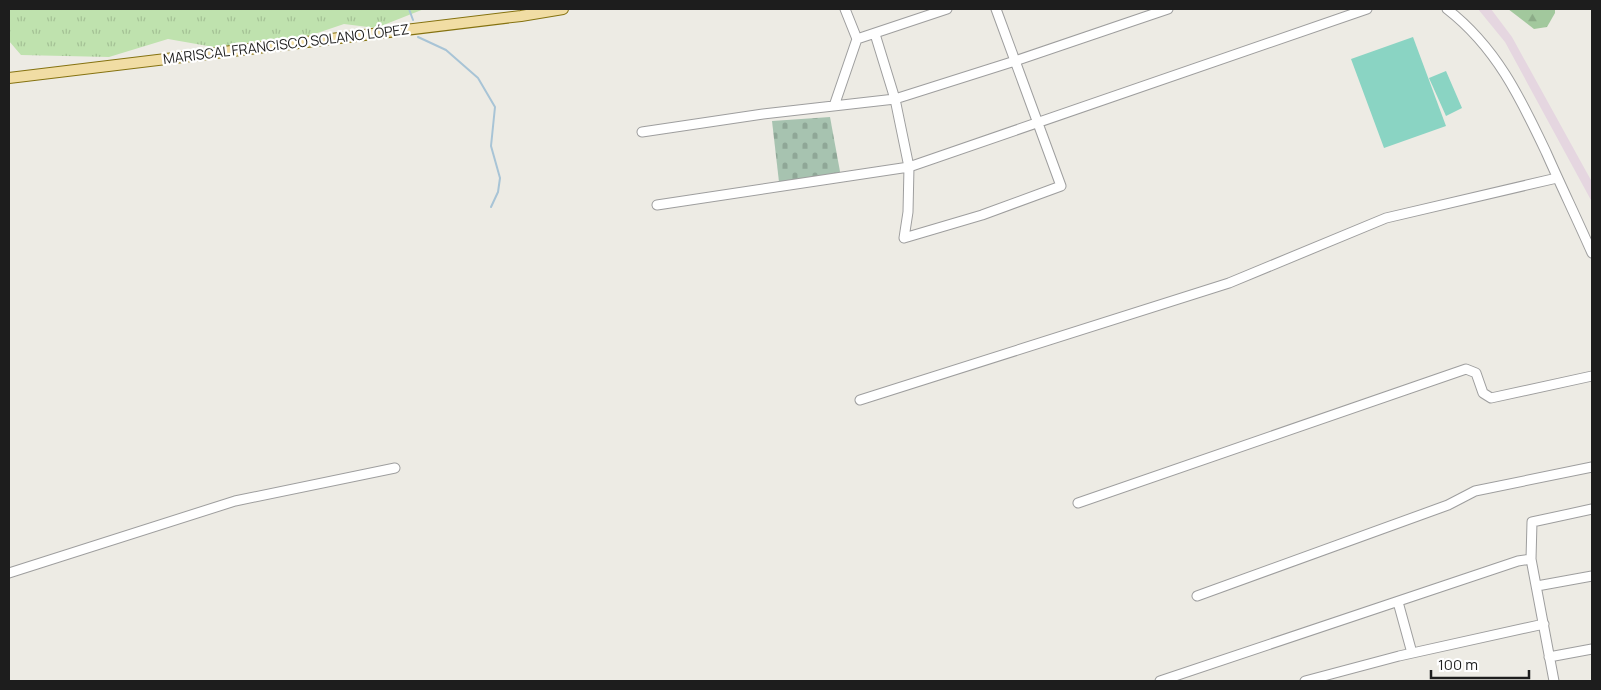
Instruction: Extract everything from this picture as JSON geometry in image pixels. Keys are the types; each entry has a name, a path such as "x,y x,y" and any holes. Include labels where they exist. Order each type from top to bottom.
{"main road":[{"name":"MARISCAL FRANCISCO SOLANO LÓPEZ","path":"9,78 543,14 563,9"}],"street":[{"path":"834,106 857,39 845,9"},
{"path":"857,39 947,9"},
{"path":"875,34 896,99 909,167 908,212 904,238 982,215 1061,186 996,9"},
{"path":"642,132 763,114 896,99 1168,9"},
{"path":"657,205 909,167 1367,9"},
{"path":"1447,9 1475,32 1505,72 1521,99 1592,253"},
{"path":"860,400 1229,283 1386,218 1557,178"},
{"path":"1078,503 1466,369 1476,373 1483,394 1491,398 1592,376"},
{"path":"1197,596 1440,508 1470,493 1592,467"},
{"path":"9,572 236,501 395,468"},
{"path":"1554,681 1531,559 1532,522 1592,509"},
{"path":"1160,681 1531,559"},
{"path":"1537,586 1592,576"},
{"path":"1398,602 1412,653"},
{"path":"1305,681 1412,653 1544,624"},
{"path":"1550,657 1592,649"}],"shaded area":[{"path":"1478,9 1491,9 1512,37 1592,182 1592,202 1505,42"},
{"path":"1413,37 1446,126 1384,148 1351,59"},
{"path":"1446,71 1462,108 1446,116 1429,78"}],"green space":[{"path":"9,9 424,9 376,28 344,24 276,47 225,49 168,39 109,57 21,55 9,41"},
{"path":"1508,9 1555,9 1555,13 1547,27 1534,29"},
{"path":"830,117 841,177 779,182 772,121"}],"waterway":[{"path":"409,9 413,20"},
{"path":"418,37 446,50 478,78 495,107 491,146 500,178 498,192 491,207"}]}
